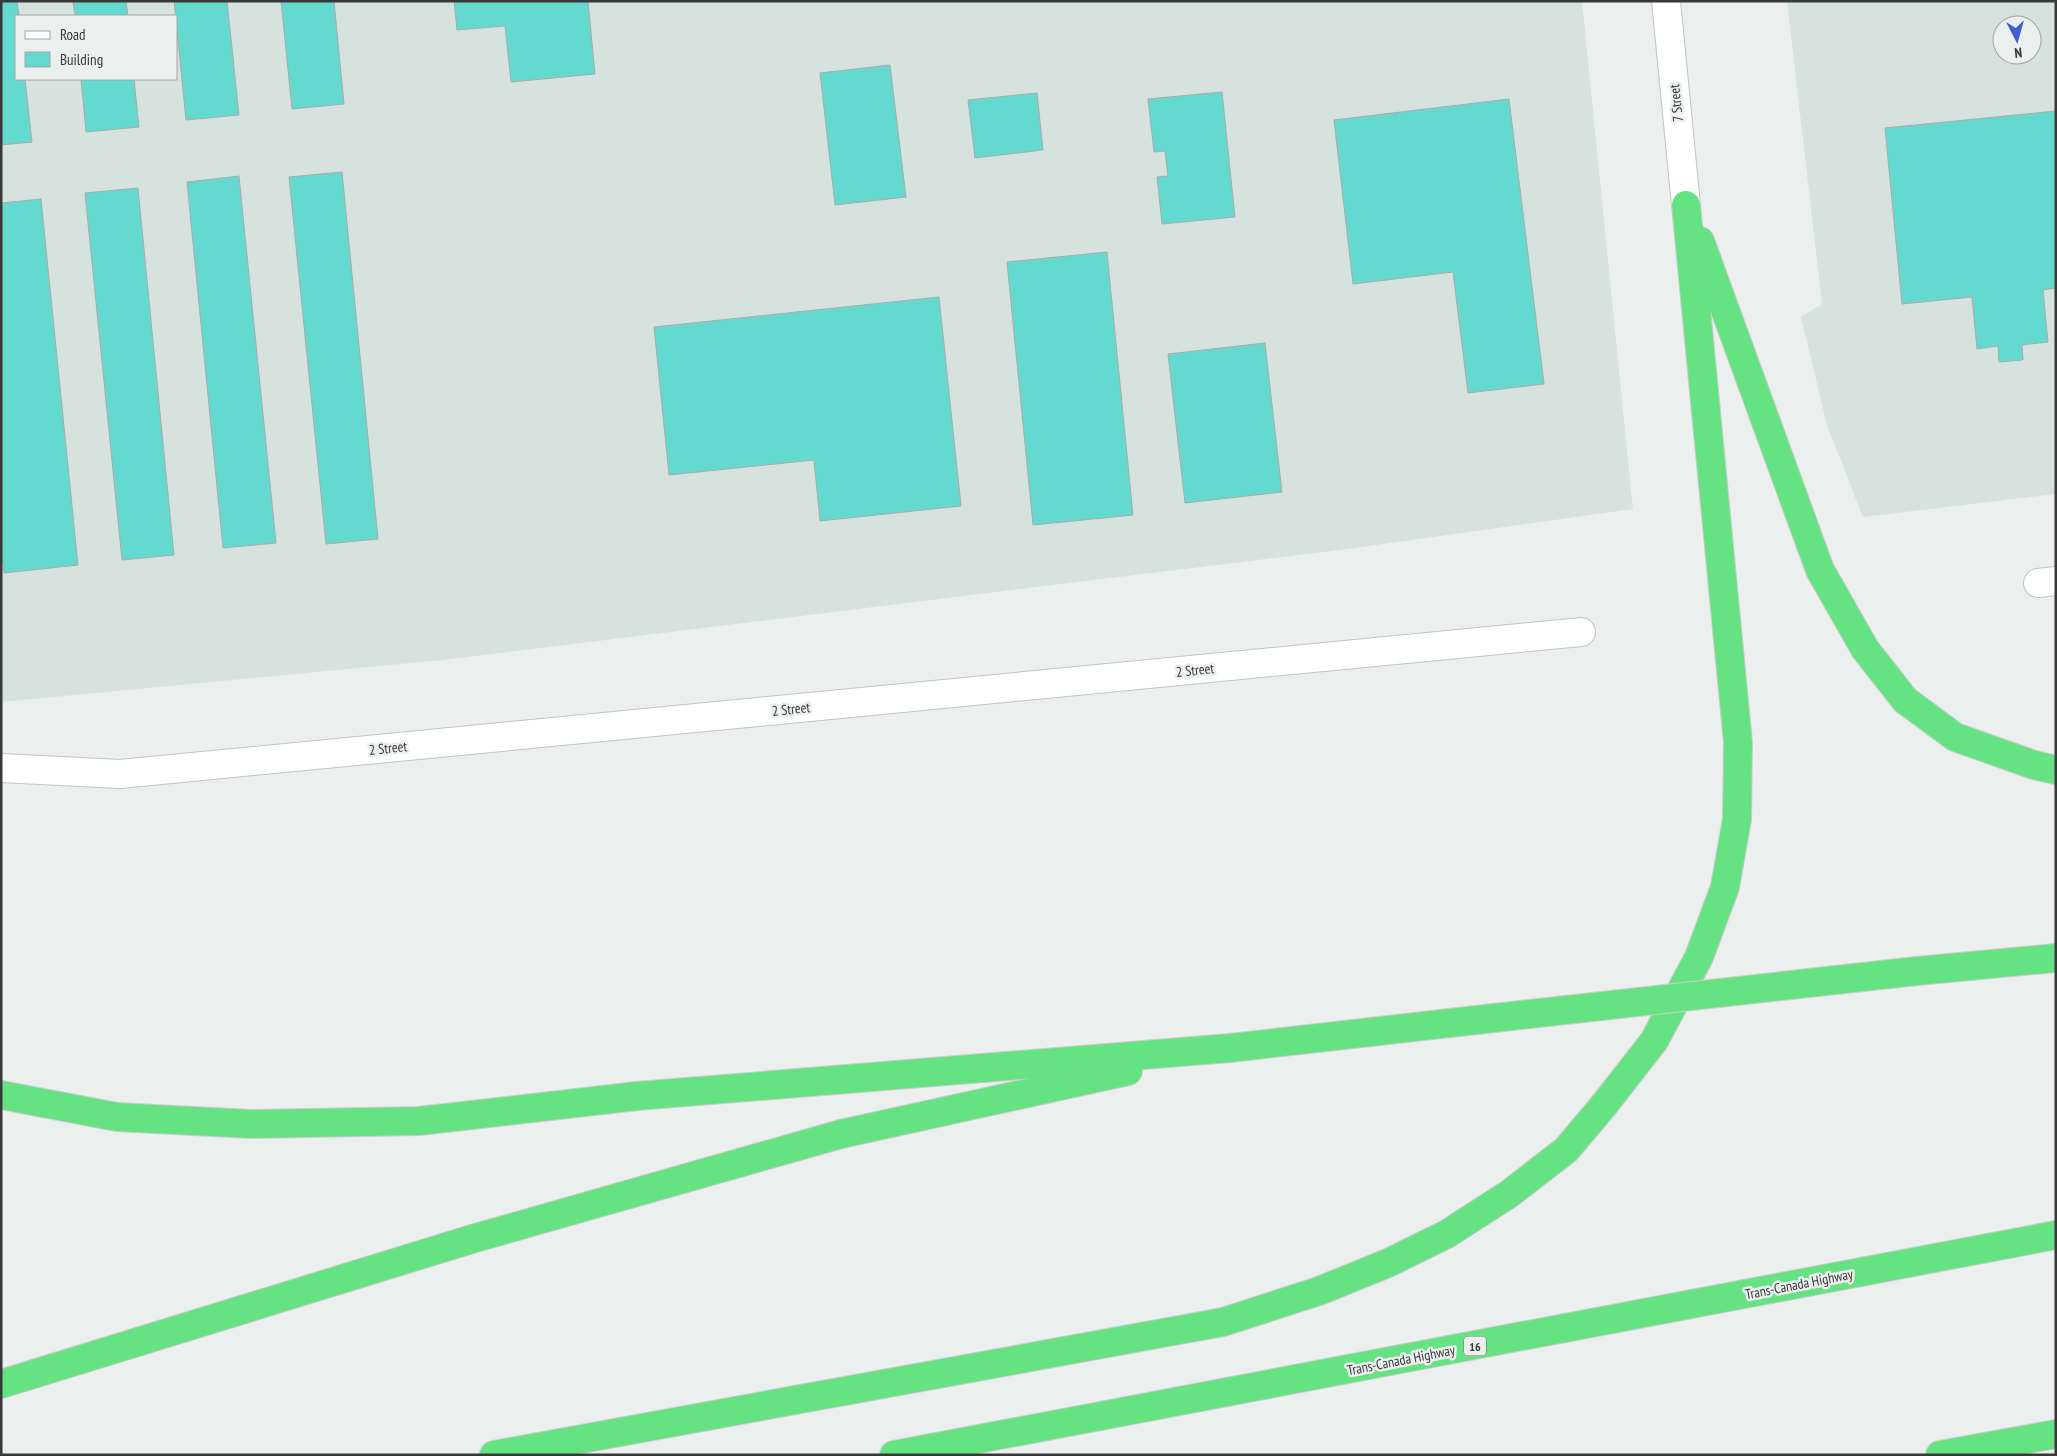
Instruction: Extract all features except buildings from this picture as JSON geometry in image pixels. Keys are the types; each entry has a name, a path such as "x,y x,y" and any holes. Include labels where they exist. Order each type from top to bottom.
{"highway":[{"path":"1686,204 1820,570 1865,649 1905,700 1955,737 2034,765 2056,770"},
{"path":"494,1455 1223,1322 1319,1291 1388,1262 1447,1234 1509,1194 1566,1150 1654,1041 1699,957 1725,887 1737,819 1738,743 1686,204"},
{"path":"1,1095 117,1117 250,1124 419,1121 637,1096 1230,1048 1917,971 2056,958"},
{"path":"1,1384 472,1239 841,1134 1230,1048"},
{"name":"Trans-Canada Highway","path":"894,1455 2056,1235"},
{"path":"1940,1455 2056,1434"}],"street":[{"name":"7 Street","path":"1666,1 1686,204"},
{"name":"2 Street","path":"1,768 120,774 1581,632"}],"shaded area":[{"path":"1,1 1582,1 1633,509 1347,549 442,660 1,702"},
{"path":"1787,1 2056,1 2056,494 1863,517 1827,425 1801,317 1822,304"}]}
